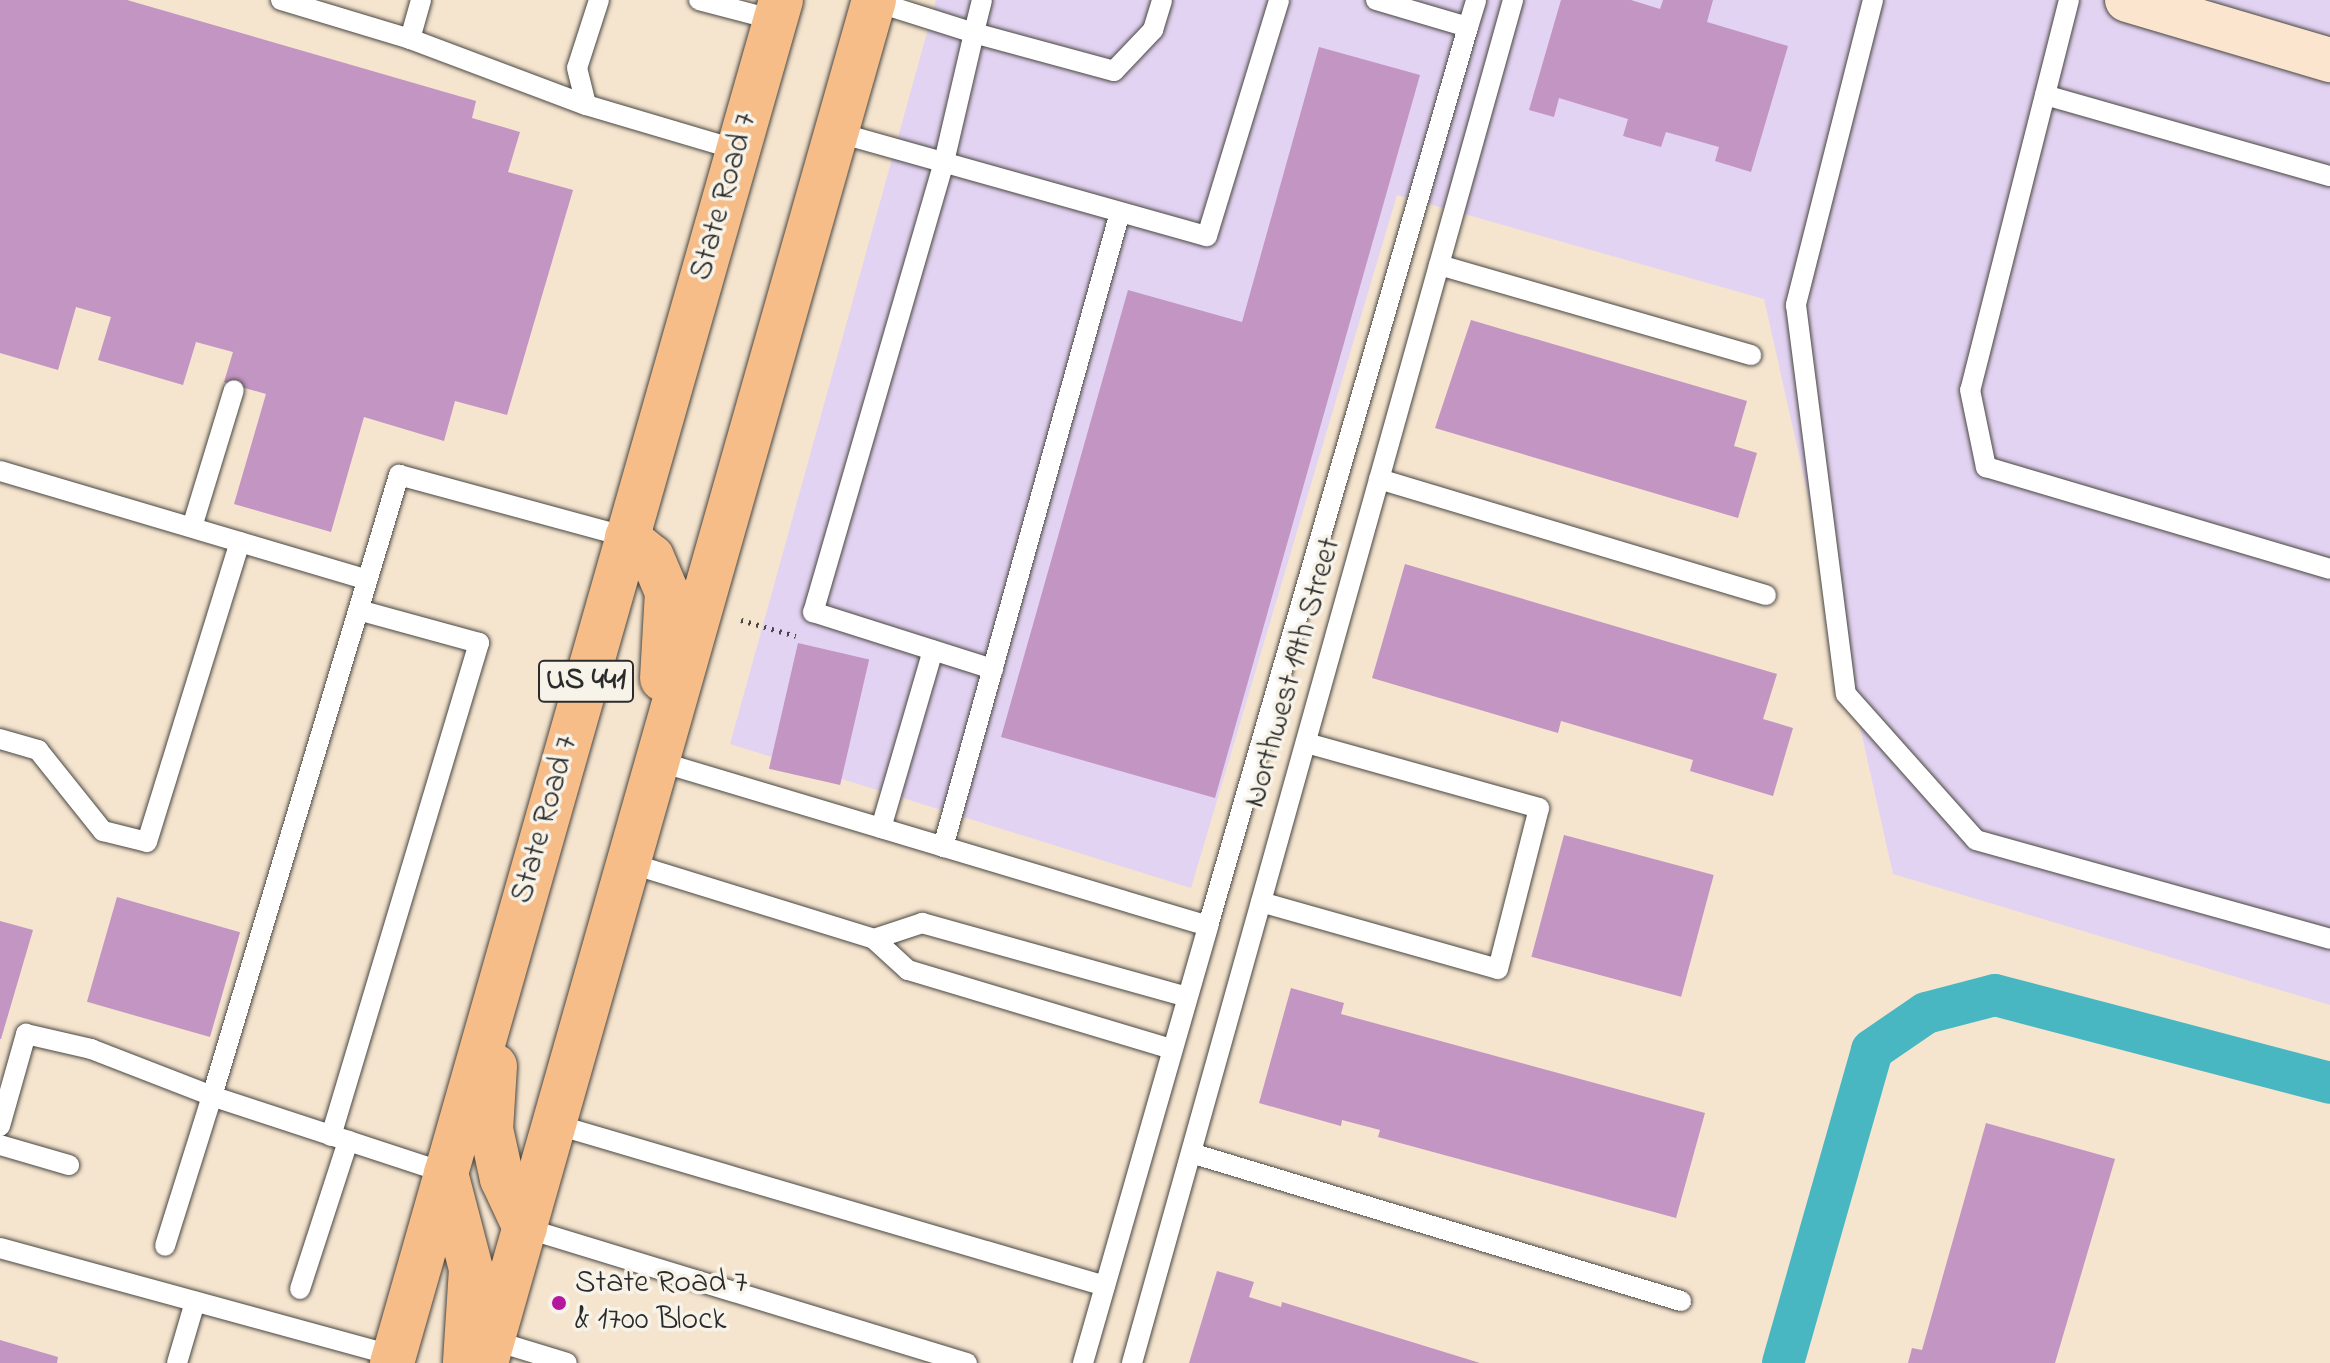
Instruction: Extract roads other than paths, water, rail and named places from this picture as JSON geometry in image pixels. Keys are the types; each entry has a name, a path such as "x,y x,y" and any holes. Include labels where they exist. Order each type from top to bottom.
{"main road":[{"name":"US 441","path":"481,1355 525,1228 873,1"},
{"name":"State Road 7","path":"393,1360 778,10"},
{"path":"627,537 652,557 667,592 657,761"},
{"path":"501,980 491,1129 502,1179 525,1228"},
{"path":"446,1173 471,1269 481,1355"}],"street":[{"path":"2127,0 2330,60"}],"lane":[{"path":"281,0 410,39 586,105 738,150"},
{"path":"410,39 421,0"},
{"path":"586,105 577,68 599,0"},
{"path":"699,0 778,10"},
{"path":"982,0 944,162 813,612 993,669"},
{"path":"873,1 974,33 1114,71 1153,30 1162,0"},
{"path":"836,132 1207,236 1279,0"},
{"path":"1376,0 1468,27"},
{"path":"1083,1363 1171,1049 1476,0"},
{"name":"Northwest 19th Street","path":"1132,1363 1513,0"},
{"path":"1873,0 1796,305 1846,694 1976,840 2330,939"},
{"path":"2069,0 1970,390 1986,467 2330,569"},
{"path":"2045,95 2330,176"},
{"path":"943,847 1120,212"},
{"path":"1439,265 1751,355"},
{"path":"192,527 234,390"},
{"path":"0,471 367,580"},
{"path":"165,1246 399,475 627,537"},
{"path":"1379,479 1766,595"},
{"path":"0,739 38,750 103,831 147,842 240,542"},
{"path":"300,1289 479,643 358,610"},
{"path":"881,828 933,650"},
{"path":"1261,902 1498,969 1539,808 1306,743"},
{"path":"657,761 1208,926"},
{"path":"629,863 874,939 908,970 1171,1049"},
{"path":"874,939 922,923 1187,997"},
{"path":"0,1126 26,1034 91,1049 212,1096 446,1173"},
{"path":"554,1124 1105,1286"},
{"path":"0,1145 69,1165"},
{"path":"1191,1153 1681,1301"},
{"path":"525,1228 967,1363"},
{"path":"0,1248 393,1360"},
{"path":"177,1363 195,1302"},
{"path":"481,1355 567,1363"}],"waterway":[{"path":"1783,1363 1872,1050 1926,1013 1995,995 2330,1083"}],"place":[{"name":"State Road 7 & 1700 Block","path":"559,1303"}]}
